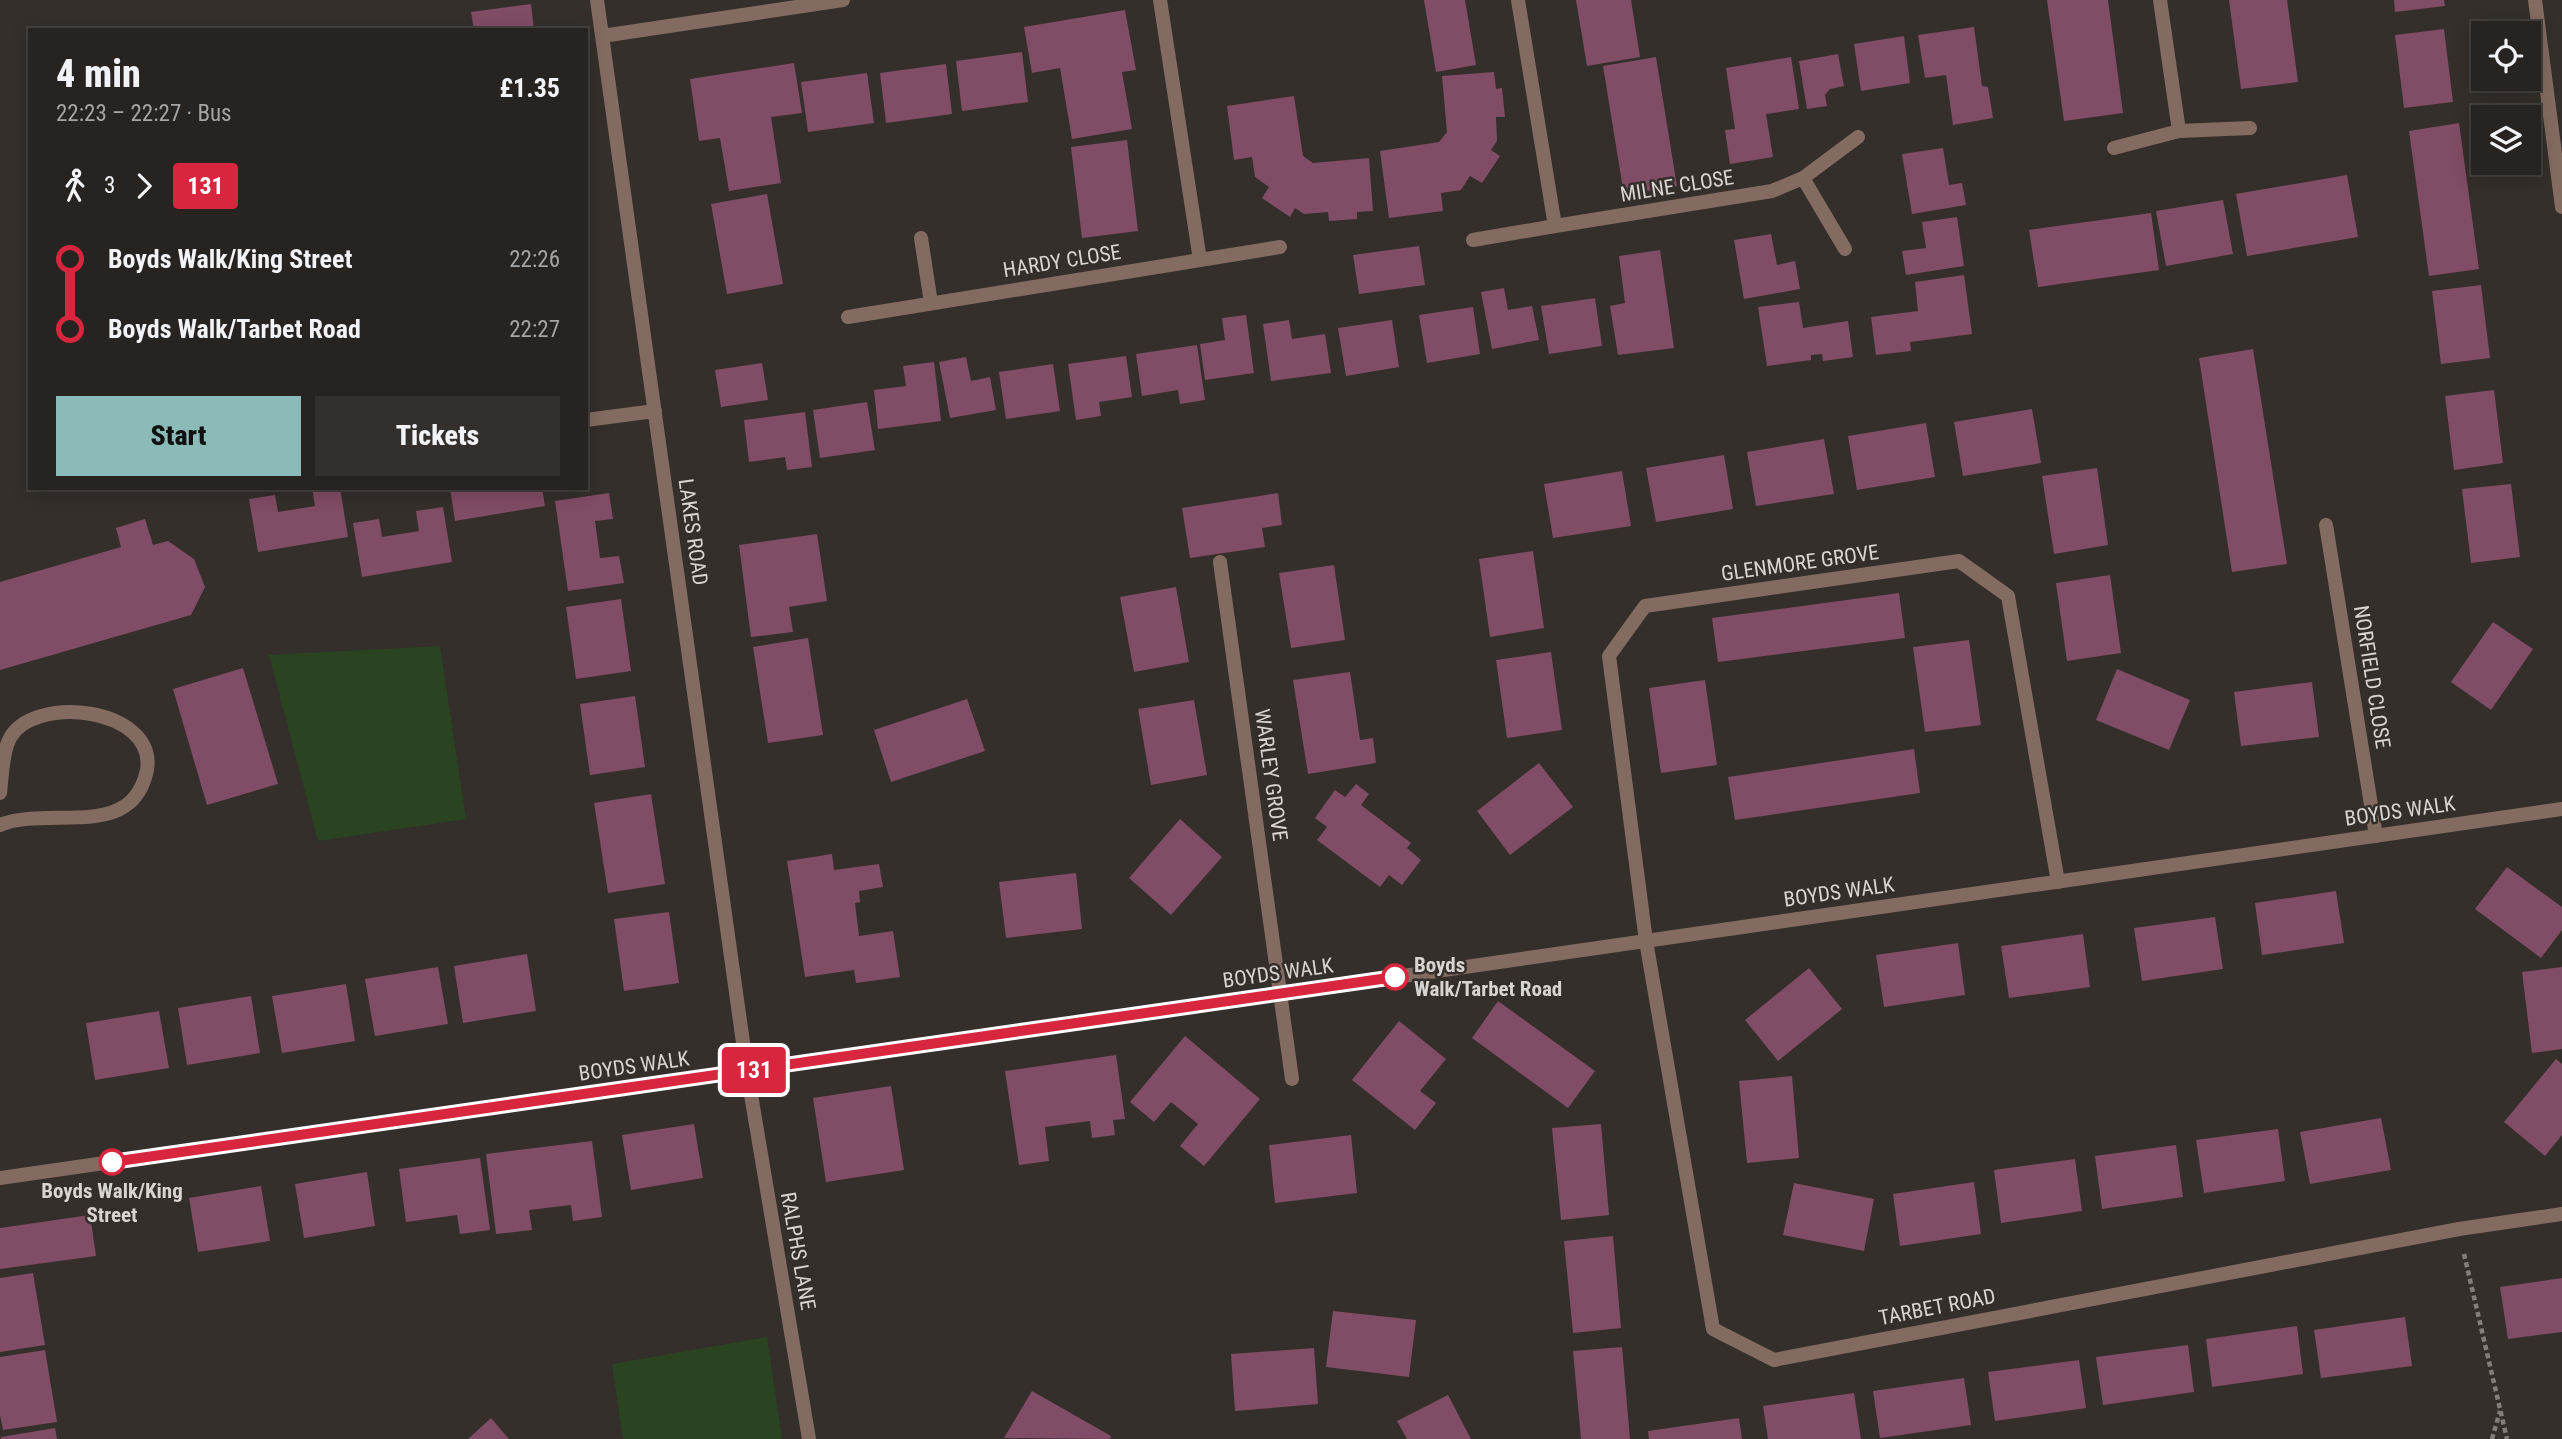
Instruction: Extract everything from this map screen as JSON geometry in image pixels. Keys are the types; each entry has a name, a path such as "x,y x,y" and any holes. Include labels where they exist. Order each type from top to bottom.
{"street":[{"name":"LAKES ROAD","path":"597,0 747,1071"},
{"path":"602,36 843,0"},
{"path":"1160,0 1200,260"},
{"path":"1518,0 1555,226"},
{"path":"2160,0 2179,131"},
{"path":"2535,0 2562,207"},
{"path":"2114,148 2179,131 2250,128"},
{"name":"MILNE CLOSE","path":"1473,240 1772,191 1803,178 1857,137"},
{"path":"1803,178 1845,249"},
{"path":"921,238 931,303"},
{"name":"HARDY CLOSE","path":"848,317 1280,247"},
{"path":"588,420 654,411"},
{"name":"NORFIELD CLOSE","path":"2326,525 2376,836"},
{"name":"GLENMORE GROVE","path":"1646,941 1609,656 1645,607 1959,561 2008,596 2058,882"},
{"name":"WARLEY GROVE","path":"1220,562 1292,1079"},
{"path":"0,793 9,740 20,728 46,714 72,712 101,716 125,724 141,741 149,757 145,779 137,794 125,806 107,814 21,819 0,825"},
{"name":"BOYDS WALK","path":"0,1178 2562,809"},
{"name":"TARBET ROAD","path":"1646,941 1713,1329 1774,1360 2459,1229 2562,1214"},
{"name":"RALPHS LANE","path":"747,1071 808,1439"}],"path":[{"path":"2459,1229 2507,1439"},
{"path":"2492,1439 2500,1410"}],"green space":[{"path":"440,646 466,819 318,841 269,655"},
{"path":"767,1337 782,1439 623,1439 612,1364"}],"building":[{"path":"1424,0 1465,0 1476,65 1436,72"},
{"path":"1576,0 1631,0 1640,57 1587,66"},
{"path":"2047,0 2108,0 2123,113 2064,121"},
{"path":"2229,0 2287,0 2298,82 2241,89"},
{"path":"2394,0 2444,0 2445,6 2395,12"},
{"path":"531,4 534,28 474,28 471,12"},
{"path":"1125,10 1136,70 1122,72 1132,129 1072,139 1060,68 1032,73 1024,27"},
{"path":"1974,27 1982,86 1988,87 1993,118 1953,125 1946,75 1925,78 1918,35"},
{"path":"2444,29 2453,102 2404,108 2395,35"},
{"path":"1904,36 1910,83 1861,91 1854,44"},
{"path":"1022,52 1028,102 962,111 956,61"},
{"path":"1838,54 1844,86 1830,89 1825,95 1827,106 1807,109 1799,61"},
{"path":"1656,57 1677,186 1624,195 1603,66"},
{"path":"1791,57 1799,109 1766,114 1773,157 1730,164 1725,130 1735,129 1726,68"},
{"path":"794,63 802,113 771,117 781,183 729,191 720,138 699,141 690,79"},
{"path":"946,64 952,114 886,123 880,73"},
{"path":"1494,72 1496,89 1502,88 1505,117 1496,117 1497,141 1491,150 1500,156 1482,183 1470,176 1461,190 1441,193 1443,211 1389,218 1380,151 1439,142 1447,132 1442,76"},
{"path":"867,73 874,123 808,132 801,82"},
{"path":"1294,96 1303,156 1313,163 1369,158 1373,211 1357,212 1357,219 1329,221 1328,212 1304,214 1295,208 1290,217 1262,198 1269,187 1255,177 1252,157 1234,160 1227,106"},
{"path":"2459,123 2479,269 2429,276 2409,131"},
{"path":"1127,140 1138,231 1082,238 1071,147"},
{"path":"1943,148 1949,185 1962,183 1966,205 1912,214 1902,154"},
{"path":"2347,175 2358,237 2247,256 2236,194"},
{"path":"767,194 783,284 727,294 711,204"},
{"path":"2223,200 2233,254 2166,266 2156,211"},
{"path":"2151,213 2159,270 2038,287 2029,230"},
{"path":"1957,217 1964,266 1906,275 1902,251 1926,248 1922,222"},
{"path":"1771,234 1777,265 1795,261 1800,289 1744,299 1734,240"},
{"path":"1419,246 1425,285 1359,294 1353,255"},
{"path":"1660,250 1674,348 1618,355 1610,306 1625,303 1619,256"},
{"path":"1964,275 1972,334 1910,342 1911,351 1876,355 1871,317 1918,311 1915,282"},
{"path":"2481,285 2490,358 2441,364 2432,291"},
{"path":"1504,288 1508,310 1532,306 1539,340 1492,349 1481,292"},
{"path":"1595,298 1602,346 1549,354 1541,306"},
{"path":"1799,302 1803,328 1848,321 1853,357 1823,361 1822,354 1811,355 1811,360 1767,366 1758,307"},
{"path":"1473,307 1480,354 1427,363 1419,315"},
{"path":"1246,315 1254,373 1205,380 1200,344 1225,340 1222,318"},
{"path":"1289,320 1292,339 1325,334 1331,373 1271,381 1263,324"},
{"path":"1392,320 1399,367 1346,376 1338,328"},
{"path":"1197,345 1205,400 1180,404 1178,390 1142,396 1136,354"},
{"path":"2253,349 2287,564 2232,572 2199,358"},
{"path":"1126,356 1132,397 1099,402 1101,416 1076,420 1068,364"},
{"path":"966,357 971,381 990,377 996,410 950,418 939,362"},
{"path":"934,362 941,421 878,429 874,390 906,386 903,366"},
{"path":"762,363 768,400 721,407 715,370"},
{"path":"1053,364 1060,411 1006,419 999,372"},
{"path":"2494,390 2503,463 2454,470 2445,396"},
{"path":"867,402 875,450 820,458 813,410"},
{"path":"2032,409 2041,463 1963,476 1954,422"},
{"path":"805,412 812,467 787,470 785,457 749,462 744,420"},
{"path":"1926,423 1935,477 1857,490 1848,436"},
{"path":"1824,439 1834,494 1756,506 1747,452"},
{"path":"1724,455 1733,509 1656,522 1646,468"},
{"path":"2097,468 2108,545 2054,554 2042,476"},
{"path":"1622,471 1631,526 1553,538 1544,484"},
{"path":"2511,484 2520,557 2471,563 2462,489"},
{"path":"312,490 340,490 348,537 258,552 249,499 275,495 278,512 315,506"},
{"path":"450,490 542,490 545,506 455,521"},
{"path":"609,493 613,519 595,521 600,558 619,556 624,583 568,591 555,501"},
{"path":"1278,493 1282,525 1262,528 1265,547 1190,558 1182,508"},
{"path":"443,507 452,562 362,577 353,523 379,519 382,537 419,531 416,511"},
{"path":"145,519 153,545 168,541 194,559 205,587 191,615 0,670 0,582 121,547 116,528"},
{"path":"817,534 827,601 789,607 793,632 751,637 739,545"},
{"path":"1533,551 1544,628 1490,637 1479,559"},
{"path":"1334,565 1345,640 1291,648 1279,573"},
{"path":"2110,575 2121,653 2067,661 2056,583"},
{"path":"1176,587 1189,662 1134,672 1120,597"},
{"path":"1899,593 1905,638 1718,662 1712,618"},
{"path":"621,599 631,671 576,679 566,607"},
{"path":"2493,622 2533,649 2491,710 2451,682"},
{"path":"808,638 823,735 768,743 753,647"},
{"path":"1969,640 1981,725 1925,732 1913,647"},
{"path":"1551,652 1562,730 1507,738 1496,660"},
{"path":"243,668 278,784 207,805 173,689"},
{"path":"2117,669 2190,700 2169,750 2096,720"},
{"path":"1350,672 1360,740 1373,738 1376,763 1308,774 1293,680"},
{"path":"1705,680 1717,765 1661,773 1649,688"},
{"path":"2312,682 2319,737 2241,746 2234,692"},
{"path":"635,696 645,767 590,775 580,704"},
{"path":"967,699 985,751 891,782 874,730"},
{"path":"1194,700 1207,775 1151,785 1138,709"},
{"path":"1914,749 1920,793 1735,820 1728,777"},
{"path":"1539,763 1573,807 1510,855 1477,811"},
{"path":"1356,784 1369,794 1361,805 1411,843 1407,848 1421,860 1402,885 1389,875 1380,887 1317,840 1327,827 1315,818 1335,790 1345,797"},
{"path":"651,794 665,884 608,893 594,803"},
{"path":"1180,819 1222,857 1171,915 1129,878"},
{"path":"832,854 834,870 879,864 883,887 859,891 860,902 855,903 859,936 893,931 900,977 856,983 854,970 805,977 787,861"},
{"path":"2507,867 2562,907 2562,930 2541,958 2475,909"},
{"path":"1076,873 1082,929 1006,938 999,882"},
{"path":"2336,891 2344,943 2262,955 2255,903"},
{"path":"669,912 679,983 624,991 614,919"},
{"path":"2215,917 2223,969 2142,981 2134,928"},
{"path":"2083,934 2090,987 2009,998 2001,946"},
{"path":"1958,943 1965,995 1884,1007 1876,955"},
{"path":"527,954 536,1011 463,1023 454,966"},
{"path":"438,967 448,1024 375,1036 365,979"},
{"path":"2562,967 2562,1049 2532,1053 2522,972"},
{"path":"1809,968 1842,1009 1778,1061 1745,1020"},
{"path":"346,984 355,1041 282,1053 272,996"},
{"path":"251,996 260,1053 187,1065 178,1008"},
{"path":"1498,1001 1595,1071 1568,1108 1472,1038"},
{"path":"159,1011 169,1068 95,1080 86,1023"},
{"path":"1399,1021 1446,1059 1420,1091 1436,1103 1415,1130 1352,1080"},
{"path":"1185,1036 1260,1099 1204,1166 1180,1146 1198,1124 1171,1102 1154,1122 1130,1102"},
{"path":"1116,1055 1125,1119 1113,1120 1115,1135 1092,1138 1090,1121 1045,1127 1049,1161 1019,1165 1005,1071"},
{"path":"2556,1059 2562,1064 2562,1135 2545,1156 2504,1122"},
{"path":"1792,1076 1799,1158 1747,1163 1739,1081"},
{"path":"891,1086 904,1170 826,1182 813,1098"},
{"path":"2381,1118 2391,1170 2310,1184 2300,1132"},
{"path":"694,1124 703,1178 631,1190 622,1135"},
{"path":"1601,1124 1609,1215 1561,1220 1552,1128"},
{"path":"2278,1129 2285,1181 2204,1193 2196,1140"},
{"path":"1351,1135 1357,1193 1275,1203 1269,1145"},
{"path":"592,1141 602,1217 573,1221 571,1205 529,1210 532,1230 496,1234 486,1154"},
{"path":"2176,1145 2183,1197 2102,1209 2095,1156"},
{"path":"480,1158 490,1230 460,1234 457,1215 406,1222 399,1169"},
{"path":"2075,1159 2082,1211 2001,1223 1994,1170"},
{"path":"367,1172 375,1226 304,1238 295,1184"},
{"path":"1974,1182 1981,1234 1900,1246 1893,1194"},
{"path":"1794,1183 1874,1199 1864,1251 1783,1235"},
{"path":"261,1186 270,1241 198,1252 189,1198"},
{"path":"90,1215 96,1256 0,1269 0,1228"},
{"path":"1613,1236 1621,1328 1573,1333 1564,1241"},
{"path":"33,1273 45,1345 0,1352 0,1278"},
{"path":"2562,1278 2562,1332 2508,1339 2500,1287"},
{"path":"1333,1311 1416,1320 1409,1377 1326,1367"},
{"path":"2405,1317 2412,1366 2321,1378 2314,1330"},
{"path":"2297,1326 2303,1374 2212,1387 2206,1339"},
{"path":"2188,1345 2194,1392 2103,1405 2096,1357"},
{"path":"1622,1347 1630,1439 1581,1439 1573,1351"},
{"path":"1314,1348 1318,1404 1235,1411 1231,1354"},
{"path":"45,1350 57,1422 3,1430 0,1415 0,1357"},
{"path":"2079,1360 2086,1408 1995,1421 1988,1372"},
{"path":"1964,1378 1971,1425 1880,1438 1873,1391"},
{"path":"1032,1391 1111,1436 1110,1439 1004,1438"},
{"path":"1854,1393 1861,1439 1768,1439 1763,1406"},
{"path":"1448,1395 1471,1439 1407,1439 1397,1421"},
{"path":"491,1418 509,1439 468,1439"},
{"path":"1739,1418 1742,1439 1649,1439 1648,1431"},
{"path":"55,1428 57,1439 1,1439 1,1437"}],"bus line":[{"name":"131","path":"112,1162 1395,977"}],"place":[{"name":"Boyds Walk/Tarbet Road","path":"1395,977"},
{"name":"Boyds Walk/King Street","path":"112,1162"}]}
